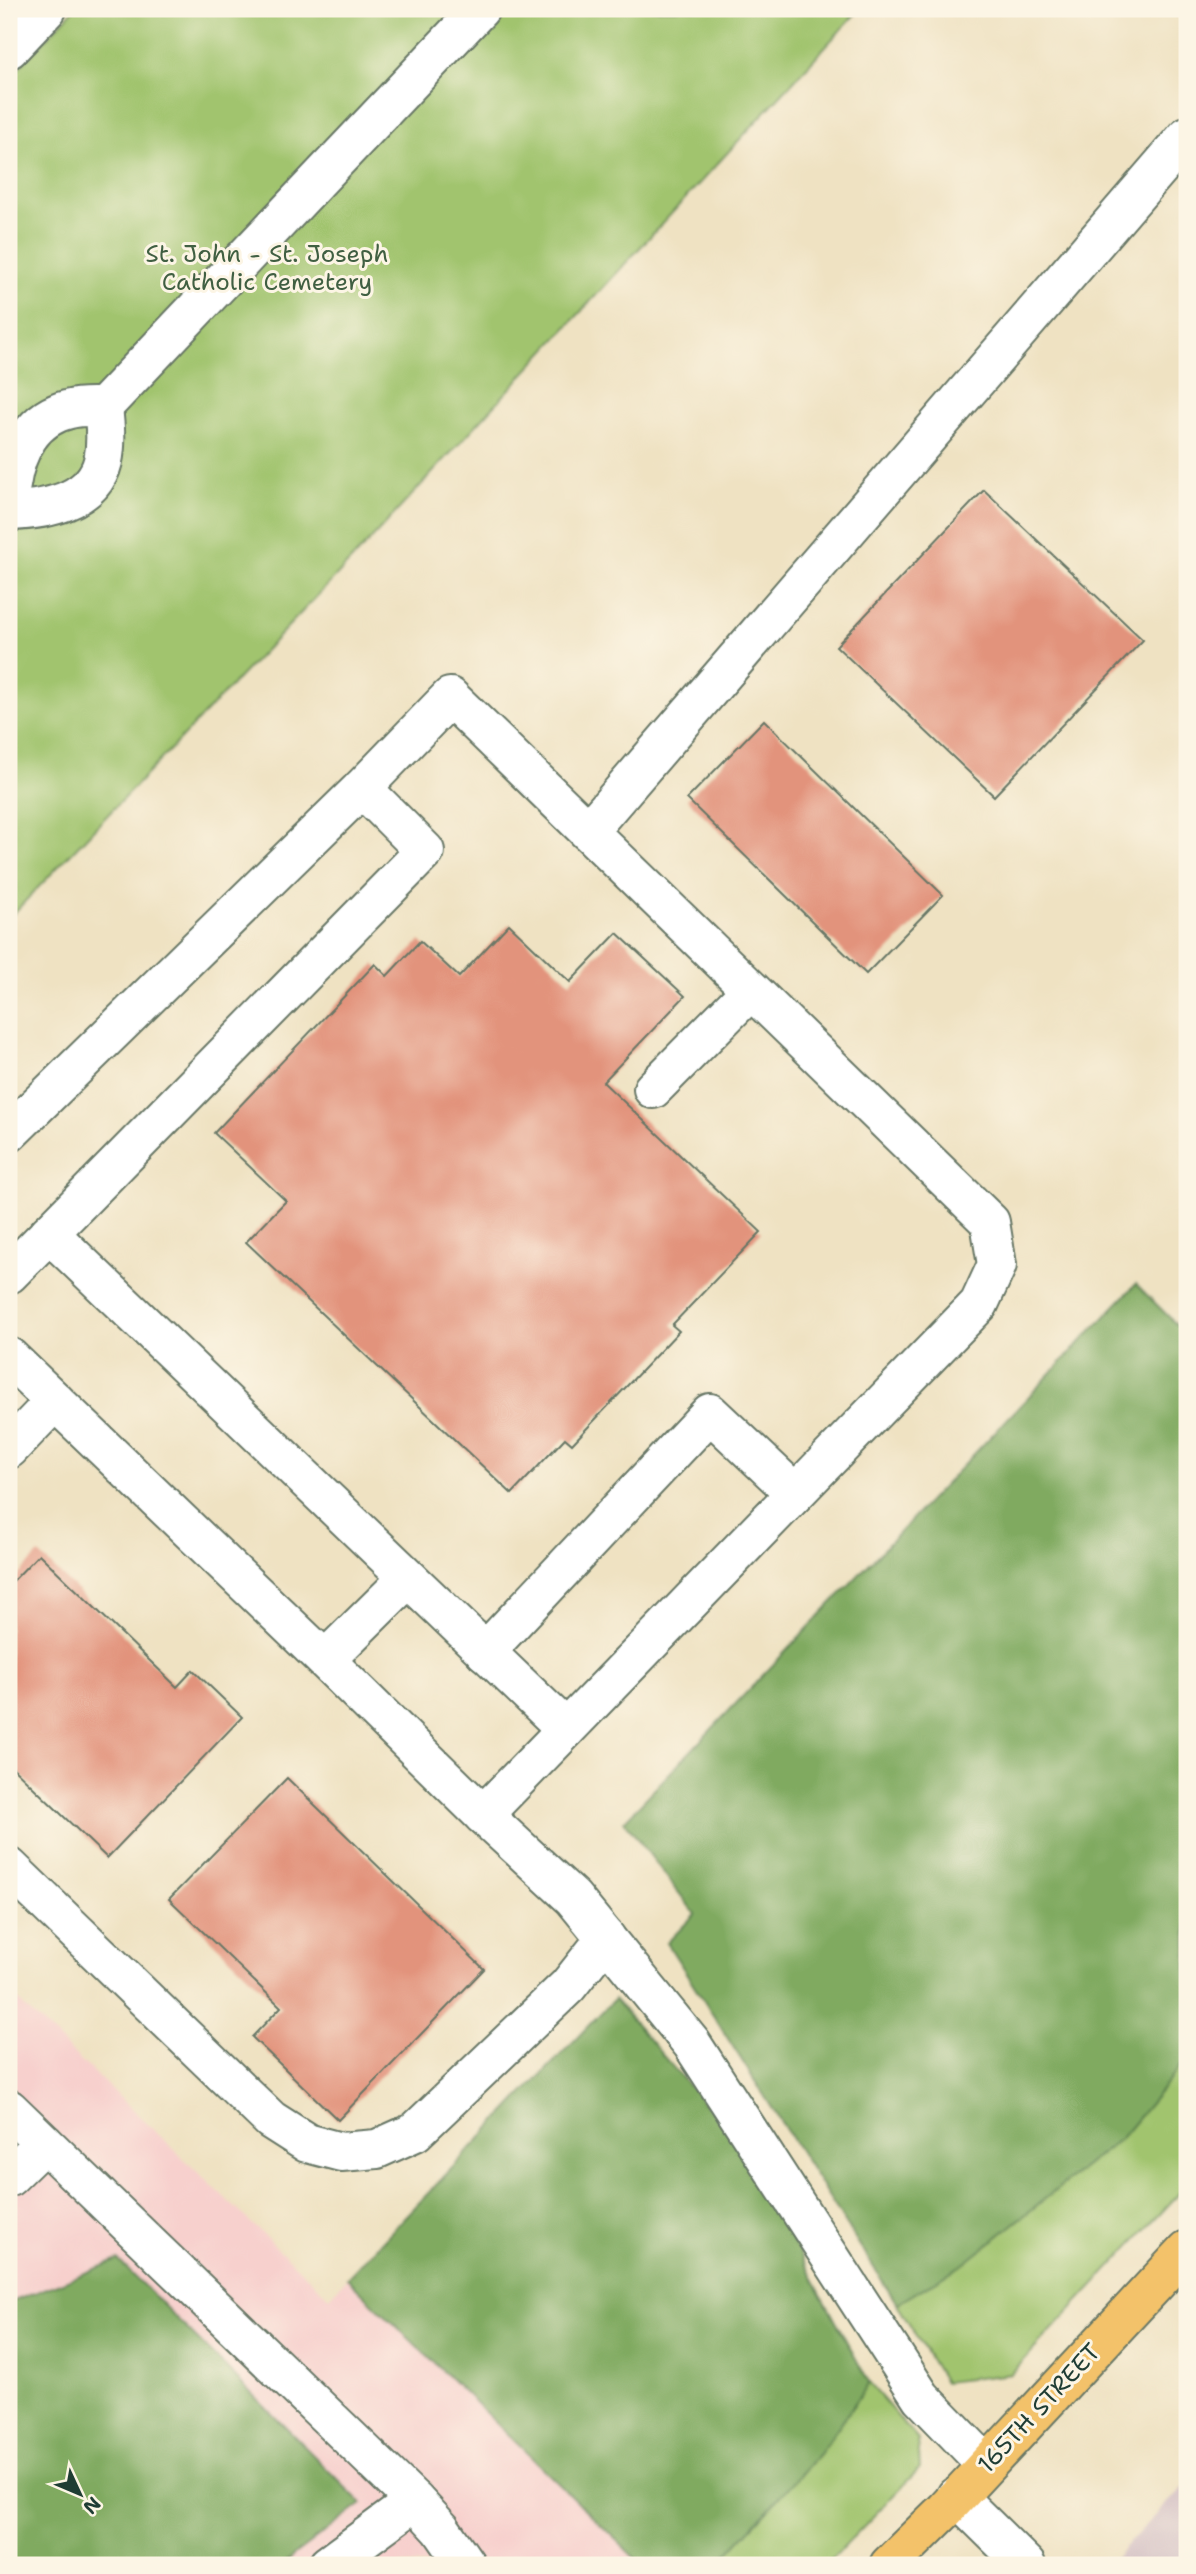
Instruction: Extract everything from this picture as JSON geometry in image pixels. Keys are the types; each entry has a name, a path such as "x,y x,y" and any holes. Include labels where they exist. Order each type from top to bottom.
{"main road":[{"name":"165TH STREET","path":"889,2565 1187,2250"}],"street":[{"path":"9,49 47,9"},
{"path":"103,407 106,435 103,463 90,486 64,502 38,510 9,511 10,486 18,455 30,432 51,415 72,408 103,407 480,9"},
{"path":"587,831 1187,136"},
{"path":"9,1133 362,788 450,697 990,1222 997,1265 979,1304 483,1815"},
{"path":"9,1274 425,851 362,788"},
{"path":"653,1089 751,990"},
{"path":"49,1233 566,1729"},
{"path":"9,1357 483,1815 573,1898 692,2044 921,2397 986,2465"},
{"path":"9,1448 55,1401"},
{"path":"485,1652 710,1413 795,1493"},
{"path":"325,1660 408,1578"},
{"path":"9,1867 271,2120 307,2143 341,2152 377,2149 415,2132 568,1986 606,1938"},
{"path":"9,2109 415,2501 441,2529 466,2565"},
{"path":"9,2177 44,2143"},
{"path":"956,2497 1026,2565"},
{"path":"328,2565 415,2501"}],"shaded area":[{"path":"9,1992 329,2297 347,2278 642,2565 9,2565"},
{"path":"1187,2483 1187,2565 1108,2565"}],"green space":[{"name":"St. John - St. Joseph Catholic Cemetery","path":"74,9 860,9 364,547 9,918 9,78"},
{"path":"1136,1284 1187,1335 1187,2059 1122,2137 965,2263 897,2304 667,1943 695,1914 624,1821"},
{"path":"614,1999 743,2148 869,2383 819,2454 717,2565 642,2565 347,2278"},
{"path":"1187,2059 1187,2185 1011,2374 944,2382 897,2304 965,2263 1122,2137"},
{"path":"118,2260 362,2504 281,2565 9,2565 9,2303"},
{"path":"869,2383 918,2440 920,2468 826,2565 717,2565 819,2454"}],"building":[{"path":"984,490 1143,640 994,796 836,646"},
{"path":"764,720 943,895 866,974 687,799"},
{"path":"509,924 570,982 617,933 685,996 603,1082 761,1232 672,1325 679,1331 572,1444 565,1438 512,1494 246,1242 286,1201 214,1133 375,964 387,976 420,941 459,977"},
{"path":"39,1554 177,1687 193,1670 242,1717 107,1858 9,1764 9,1585"},
{"path":"287,1778 484,1969 338,2120 252,2037 281,2007 169,1899"}]}
